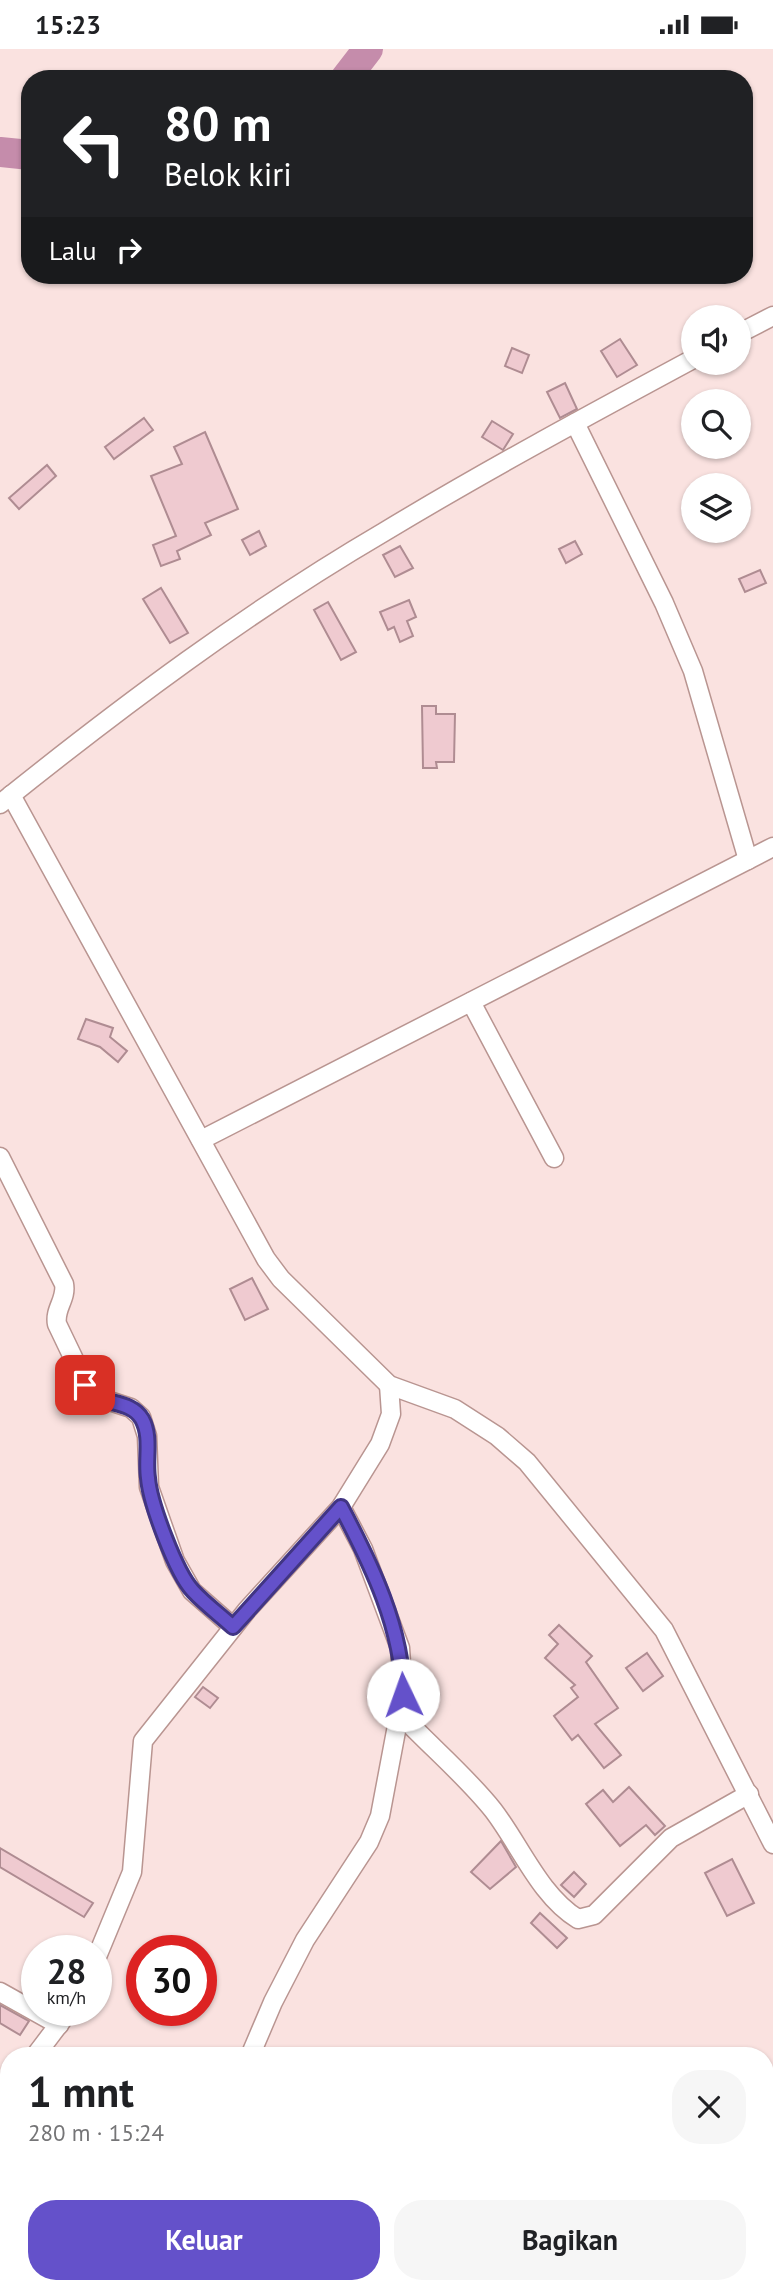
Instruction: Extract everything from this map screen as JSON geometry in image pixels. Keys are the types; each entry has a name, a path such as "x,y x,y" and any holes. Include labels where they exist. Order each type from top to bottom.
{"street":[{"path":"751,327 773,316"},
{"path":"681,366 382,532 243,622 87,734 6,800 266,1259 281,1279 389,1385 455,1409 497,1436 527,1462 664,1630 773,1844"},
{"path":"575,423 664,603 693,671 748,860"},
{"path":"201,1140 773,847"},
{"path":"471,1002 554,1158"},
{"path":"0,1157 64,1284 57,1324 85,1385 94,1397 131,1408 141,1417 147,1436 149,1487 175,1561 192,1591 233,1627"},
{"path":"106,1935 132,1872 143,1741 233,1627 341,1507 380,1444 391,1414 389,1385"},
{"path":"254,2047 273,2002 305,1940 369,1842 380,1816 400,1714 403,1695 400,1648 363,1549 341,1507"},
{"path":"400,1714 491,1808 517,1842 531,1872 578,1919 594,1915 671,1838 749,1794"},
{"path":"0,1992 21,2001"},
{"path":"42,2047 58,2026"}],"building":[{"path":"620,339 637,365 617,377 601,351"},
{"path":"512,348 529,355 522,373 505,366"},
{"path":"565,383 577,409 560,418 547,392"},
{"path":"144,418 153,430 114,459 105,447"},
{"path":"492,421 513,434 503,450 482,437"},
{"path":"205,432 238,509 205,523 211,535 177,551 180,559 161,566 153,545 176,536 151,476 182,464 174,447"},
{"path":"47,465 56,476 19,509 9,498"},
{"path":"259,531 266,546 250,555 242,540"},
{"path":"575,541 582,554 566,563 559,549"},
{"path":"400,546 413,568 395,577 383,555"},
{"path":"760,570 766,583 745,592 739,579"},
{"path":"161,588 188,633 170,643 143,599"},
{"path":"409,600 416,617 407,621 413,636 400,642 394,627 388,630 380,612"},
{"path":"328,602 356,652 341,660 314,610"},
{"path":"422,706 436,706 436,714 455,714 454,762 436,762 437,768 423,768"},
{"path":"86,1019 113,1028 110,1037 127,1051 118,1062 100,1047 78,1039"},
{"path":"252,1278 268,1309 245,1320 230,1289"},
{"path":"559,1625 592,1656 586,1662 618,1708 595,1724 621,1755 604,1768 578,1735 572,1740 554,1716 578,1697 571,1688 575,1685 545,1658 558,1644 549,1635"},
{"path":"647,1653 663,1676 643,1691 626,1668"},
{"path":"203,1687 218,1698 210,1708 195,1697"},
{"path":"629,1787 665,1826 655,1835 646,1825 620,1846 586,1804 603,1790 613,1802"},
{"path":"501,1841 516,1867 490,1889 471,1872"},
{"path":"0,1848 93,1903 84,1917 0,1867"},
{"path":"732,1859 754,1903 727,1916 705,1873"},
{"path":"574,1872 586,1884 574,1897 561,1885"},
{"path":"540,1913 567,1938 557,1948 531,1923"},
{"path":"0,2005 21,2017 21,2026 26,2026 20,2035 0,2023"}],"waterway":[{"path":"352,70 368,49"},
{"path":"0,152 21,154"}],"route":[{"path":"85,1385 94,1397 131,1408 141,1417 147,1436 149,1487 175,1561 192,1591 233,1627 341,1507 363,1549 400,1648 403,1695"}]}
